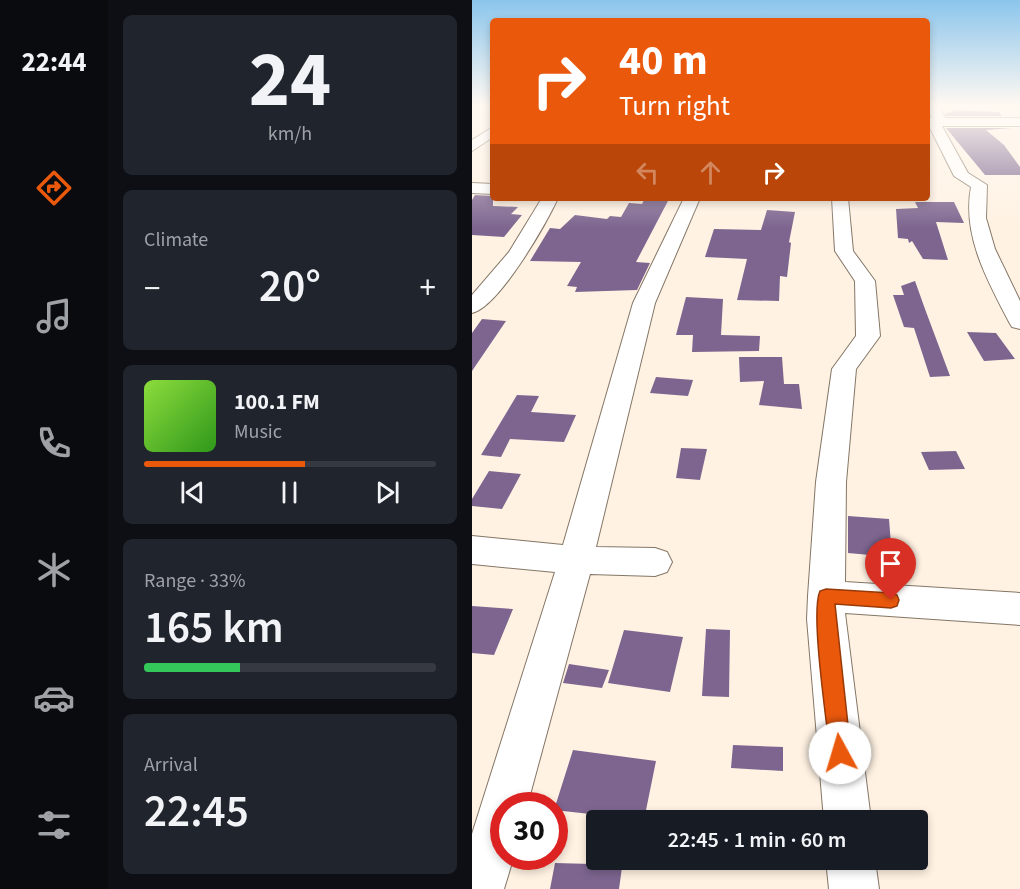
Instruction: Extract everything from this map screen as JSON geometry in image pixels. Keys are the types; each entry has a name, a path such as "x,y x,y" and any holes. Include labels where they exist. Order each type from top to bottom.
{"street":[{"path":"946,145 962,176 979,185 976,201 984,242 1000,286 1020,322"},
{"path":"472,188 490,189"},
{"path":"472,307 508,270 539,222 549,201"},
{"path":"509,792 559,624 574,560 644,303 691,201"},
{"path":"840,201 844,250 865,281 868,336 844,369 831,482 826,619 847,810"},
{"path":"472,550 574,560 655,562"},
{"path":"826,596 1020,609"},
{"path":"479,889 490,853"},
{"path":"853,870 854,889"}],"building":[{"path":"961,145 1004,145 1020,167 1020,175 985,175"},
{"path":"475,195 490,196 493,206 518,207 511,214 522,215 504,237 472,235 472,200"},
{"path":"644,201 668,201 636,262 650,263 637,290 575,292 577,287 567,286 581,262 530,261 550,228 560,229 575,215 607,219 610,216 621,217 629,203 642,204"},
{"path":"915,202 954,202 964,223 936,222 948,260 923,259 912,241 909,243 908,239 898,238 896,209 918,208"},
{"path":"767,210 795,212 789,242 791,243 787,277 780,276 779,301 737,300 747,259 705,257 714,229 761,230"},
{"path":"915,281 950,376 930,377 914,328 904,327 893,295 904,295 901,286"},
{"path":"686,297 723,299 721,335 760,336 759,351 692,352 693,335 676,335"},
{"path":"482,319 506,321 472,371 472,333"},
{"path":"967,332 996,333 1015,359 984,361"},
{"path":"739,357 782,357 784,384 799,384 802,409 759,405 764,381 740,382"},
{"path":"656,377 693,380 688,396 650,393"},
{"path":"517,395 539,396 531,412 576,415 564,442 510,439 501,457 481,455"},
{"path":"681,448 707,449 700,480 676,478"},
{"path":"956,451 965,469 929,470 921,452"},
{"path":"489,471 521,474 502,509 472,506 472,499"},
{"path":"848,516 889,519 892,557 848,553"},
{"path":"472,606 513,609 494,655 472,653"},
{"path":"706,629 730,630 729,697 702,696"},
{"path":"624,630 683,637 670,692 608,683"},
{"path":"569,664 609,670 602,688 563,683"},
{"path":"733,745 783,747 783,771 731,768"},
{"path":"573,750 656,761 646,810 586,810 586,814 568,812 568,792 560,792"},
{"path":"568,863 586,864 586,870 622,870 619,889 550,889 554,870 568,870"}],"route":[{"path":"840,753 826,619 826,596 891,600"}]}
